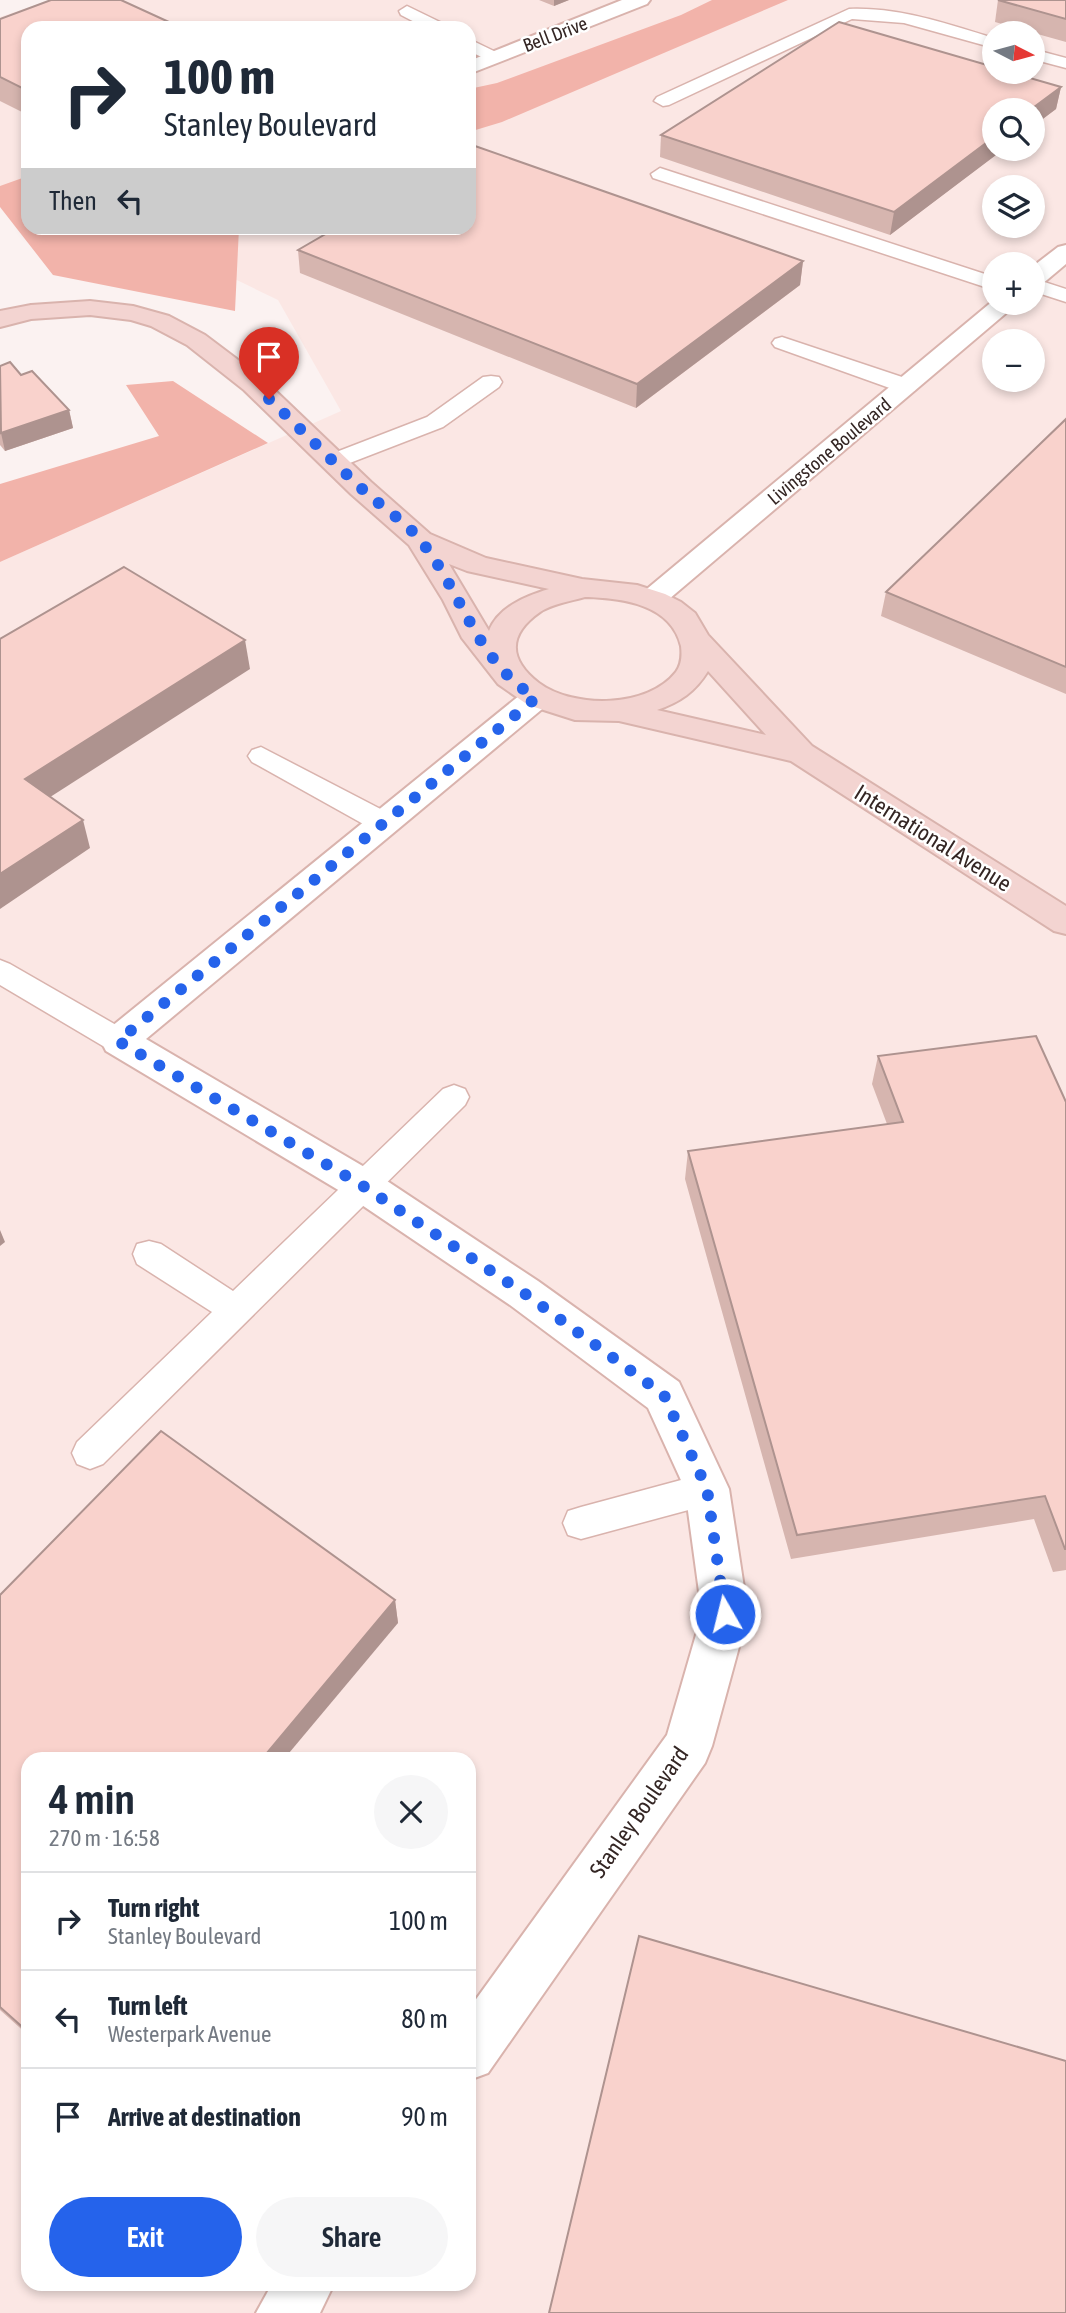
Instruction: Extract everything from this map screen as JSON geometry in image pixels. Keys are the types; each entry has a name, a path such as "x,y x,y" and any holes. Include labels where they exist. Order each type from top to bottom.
{"street":[{"name":"Bell Drive","path":"476,65 640,0"},
{"path":"1045,271 1066,252"},
{"path":"0,319 31,312 90,308 133,313 160,321 196,340 253,384 420,540 458,600 473,631 523,688 570,709 618,711 647,705 671,693 689,677 697,659 696,640 688,624 672,610 652,599 607,588 554,594 529,604 510,620 500,638 499,658 523,688"},
{"name":"Livingstone Boulevard","path":"652,599 992,315"},
{"path":"420,540 477,565 583,589"},
{"name":"International Avenue","path":"696,640 801,753 1066,922"},
{"path":"118,1041 384,823 523,688"},
{"name":"International Avenue","path":"618,711 801,753"},
{"name":"Stanley Boulevard","path":"118,1041 363,1186 524,1293 664,1395 707,1489 725,1614 688,1746 476,2044"},
{"path":"285,2313 301,2291"}],"lane":[{"path":"407,11 426,21"},
{"path":"663,102 849,14 872,12 893,15 982,40"},
{"path":"476,48 494,58"},
{"path":"1045,57 1066,63"},
{"path":"660,174 982,280"},
{"path":"1045,287 1066,296"},
{"path":"782,343 906,386"},
{"path":"334,461 435,422 491,382"},
{"path":"261,756 384,823"},
{"path":"0,971 118,1041"},
{"path":"90,1453 454,1097"},
{"path":"149,1254 237,1311"},
{"path":"581,1522 707,1489"}],"shaded area":[{"path":"50,0 1066,0 1066,2313 0,2313 0,562 341,411 278,300 189,257 157,235 476,235 476,21 21,21 21,197 0,193 0,17"},
{"path":"712,0 788,0 502,122 476,130 476,88 497,83 681,15"},
{"path":"21,178 21,234 0,207 0,186"},
{"path":"22,235 239,235 235,311 53,275"},
{"path":"173,381 268,443 0,562 0,484 159,436 126,385"}],"building":[{"path":"51,0 121,0 167,21 21,21 21,88 0,77 0,19"},
{"path":"998,0 1066,0 1066,19"},
{"path":"839,22 982,64 982,84 1045,82 1061,87 1045,99 982,98 982,146 894,212 661,135"},
{"path":"476,146 803,261 637,384 298,250 324,235 476,235"},
{"path":"10,362 21,375 32,371 69,410 1,433 0,366"},
{"path":"1066,419 1066,667 886,592"},
{"path":"124,567 245,640 25,779 83,820 0,874 0,639"},
{"path":"1036,1036 1066,1102 1066,1549 1045,1496 797,1535 688,1151 903,1122 878,1056"},
{"path":"161,1431 395,1600 268,1752 21,1752 21,2026 0,2007 0,1595"},
{"path":"639,1936 1066,2061 1066,2313 549,2313"}],"route":[{"path":"269,399 361,488 420,540 458,600 473,631 509,677 536,698 118,1041 363,1186 524,1293 664,1395 707,1489 725,1614"}]}
